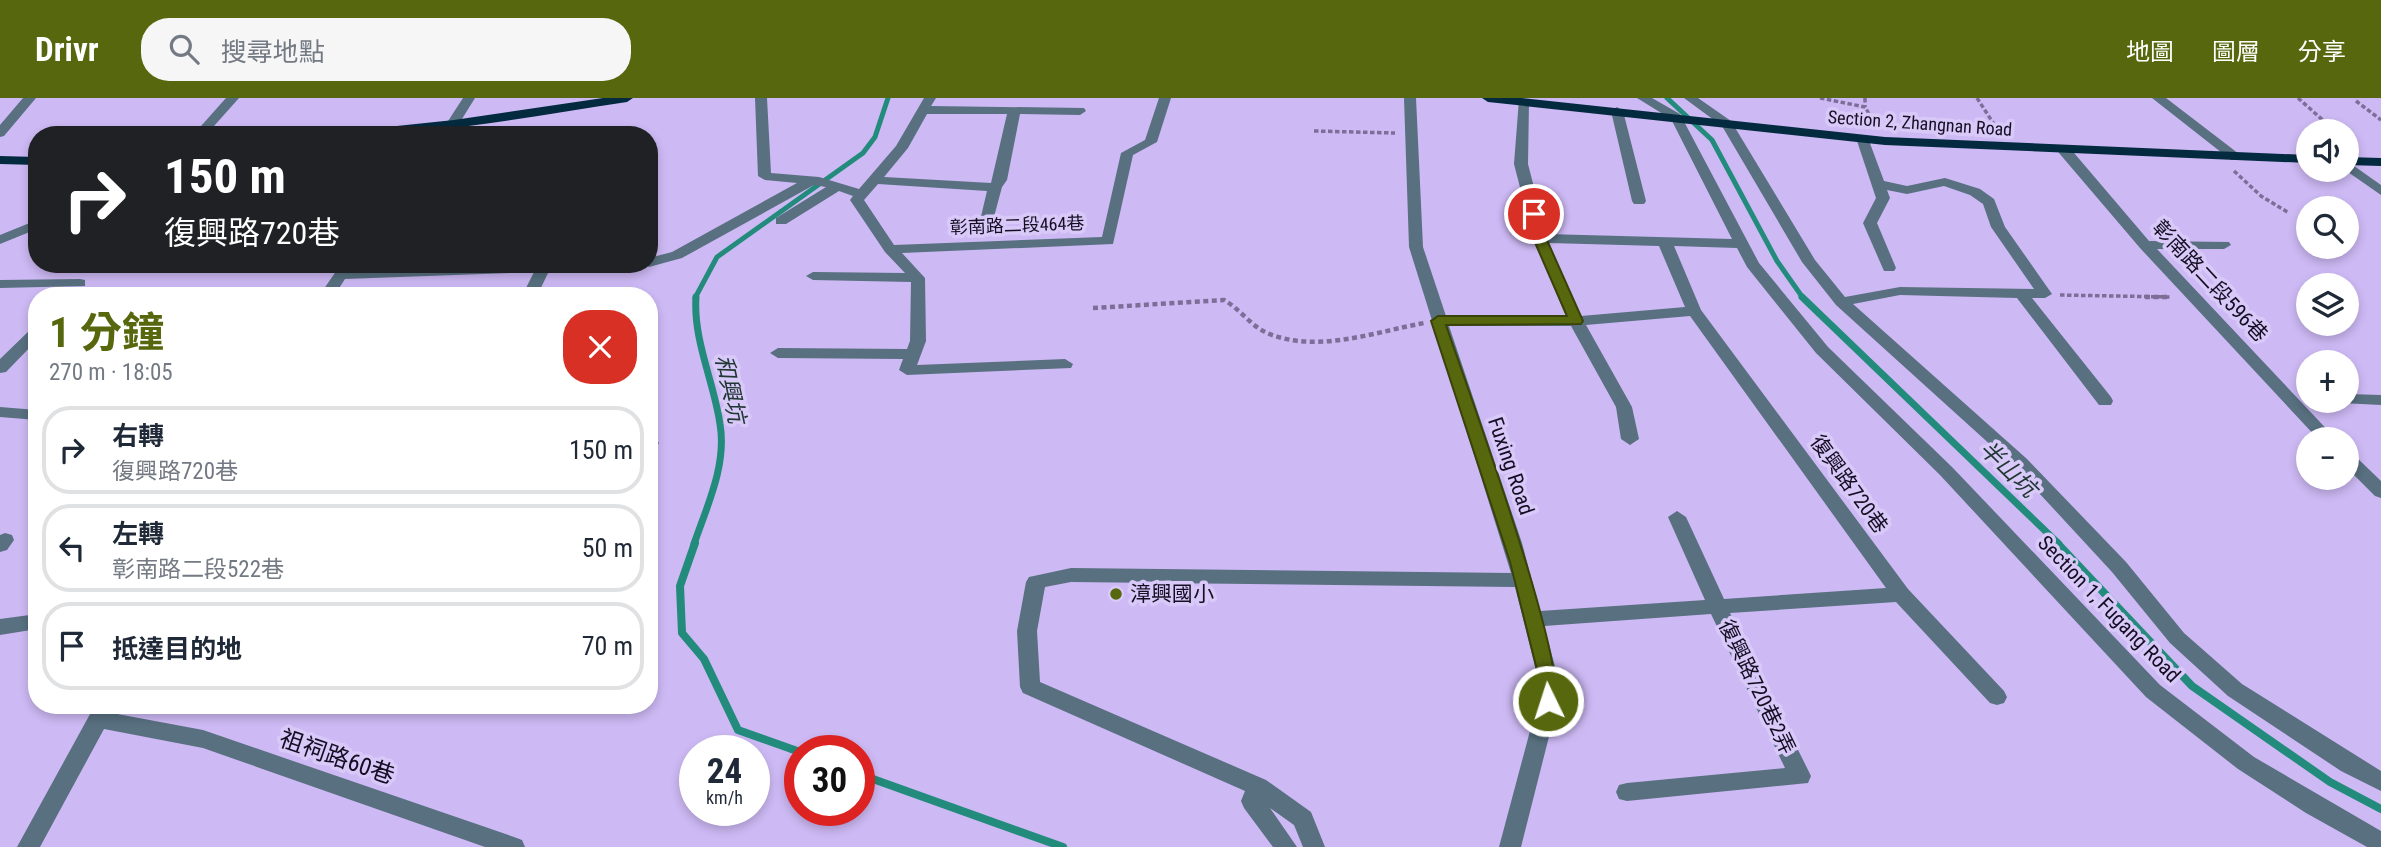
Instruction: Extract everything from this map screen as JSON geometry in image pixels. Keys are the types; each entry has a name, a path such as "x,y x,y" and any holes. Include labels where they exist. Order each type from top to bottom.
{"main road":[{"path":"467,126 627,98"},
{"name":"Section 2, Zhangnan Road","path":"1488,98 1885,141 2296,159"},
{"path":"0,160 28,161"},
{"path":"2359,163 2381,162"}],"street":[{"path":"0,133 30,98"},
{"path":"207,126 233,98"},
{"path":"452,126 469,98"},
{"path":"761,98 765,176 814,181 862,194"},
{"name":"彰南路二段464巷","path":"890,249 1108,242 1127,153 1151,142 1165,98"},
{"name":"Fuxing Road","path":"1410,98 1416,247 1523,580 1546,670 1548,701 1510,847"},
{"path":"1643,98 1683,118"},
{"name":"Section 1, Fugang Road","path":"1690,98 1727,124 1809,262 1842,302 2021,463 2119,567 2177,638 2235,690 2349,765 2381,782"},
{"path":"1706,98 1731,113 1727,124"},
{"path":"2158,98 2236,157"},
{"path":"1523,102 1521,164 1540,238 1576,321 1624,407 1630,439"},
{"path":"1065,364 907,369 918,341 918,278 890,249 857,200 902,148 928,104 1014,111 1080,111"},
{"path":"986,225 995,187 1000,180 1014,111"},
{"path":"1617,111 1639,201"},
{"name":"Section 1, Fugang Road","path":"1683,118 1752,264 1822,350 1946,471 2153,691 2246,763 2314,806 2381,843"},
{"path":"1862,138 1883,198 1870,223 1889,268"},
{"name":"彰南路二段596巷","path":"2064,150 2145,245 2316,427"},
{"path":"2359,173 2381,191"},
{"path":"875,180 995,187"},
{"path":"658,260 677,255 814,181"},
{"path":"1878,184 1907,190 1945,182 1975,192 1989,202 1998,227 2045,294"},
{"path":"781,221 838,186"},
{"path":"0,240 28,228"},
{"path":"1540,238 1742,244"},
{"name":"復興路720巷","path":"1665,242 1694,311 1901,594 1997,697"},
{"path":"2145,245 2224,245"},
{"path":"76,287 92,273"},
{"path":"813,276 918,278"},
{"path":"0,284 80,283"},
{"path":"1842,302 1900,292 2045,294"},
{"path":"2022,295 2105,401"},
{"path":"1438,321 1576,321 1694,311"},
{"path":"0,368 28,340"},
{"path":"778,353 914,354"},
{"path":"2285,397 2296,397"},
{"path":"2359,399 2381,400"},
{"path":"0,412 28,414"},
{"path":"2359,469 2379,488"},
{"name":"復興路720巷2弄","path":"1627,792 1800,776 1677,517"},
{"path":"1314,847 1303,819 1258,787 1030,687 1027,631 1036,582 1071,575 1523,580"},
{"path":"1534,619 1901,594"},
{"path":"0,627 28,622"},
{"path":"28,847 101,714"},
{"name":"祖祠路60巷","path":"110,714 204,739 514,847"},
{"path":"1258,787 1252,801 1286,847"}],"path":[{"path":"1819,98 1865,107"},
{"path":"1865,98 1865,107 1885,141"},
{"path":"1978,98 2008,148"},
{"path":"2298,98 2322,119"},
{"path":"2356,101 2381,120"},
{"path":"1314,131 1413,133"},
{"path":"2217,156 2261,196 2289,213"},
{"path":"2045,294 2194,297"},
{"path":"1093,308 1224,300 1238,307 1264,332 1292,341 1311,343 1438,321"}],"waterway":[{"name":"和興坑","path":"695,298 717,257 863,153 875,137 888,98"},
{"name":"半山坑","path":"1667,98 1712,140 1777,261 1803,298"},
{"name":"和興坑","path":"694,544 721,455 720,424 701,345 696,297"},
{"name":"半山坑","path":"1803,298 2059,544"},
{"name":"和興坑","path":"695,543 680,586 682,633 704,659 738,730 784,746"},
{"name":"半山坑","path":"2057,543 2192,686 2330,782 2381,809"},
{"name":"和興坑","path":"875,780 1063,847"}],"place":[{"name":"漳興國小","path":"1116,594"}],"route":[{"path":"1534,214 1540,238 1576,321 1438,321 1513,543 1546,670 1548,701"}]}
